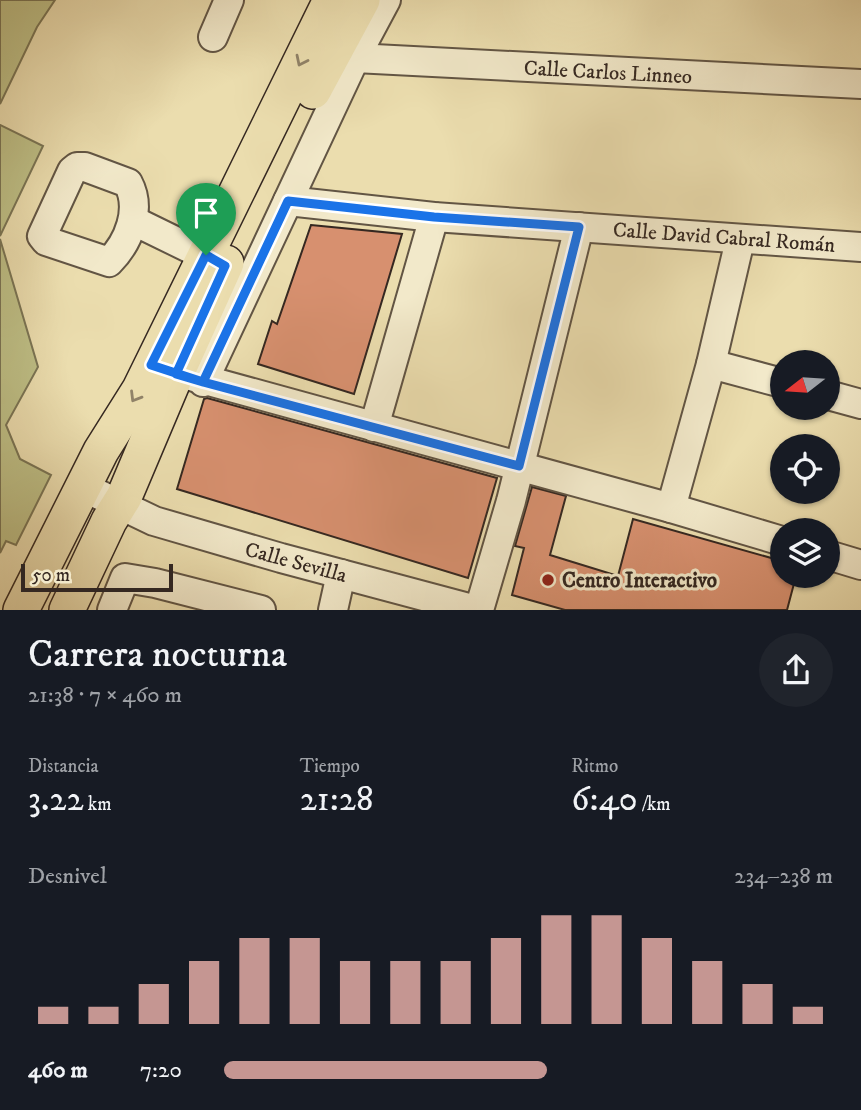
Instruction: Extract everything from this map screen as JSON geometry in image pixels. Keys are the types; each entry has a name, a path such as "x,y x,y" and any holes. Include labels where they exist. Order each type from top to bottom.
{"main road":[{"path":"67,610 177,373 216,260 255,201 336,1"},
{"path":"21,610 101,451 140,389 177,373"}],"street":[{"path":"213,37 229,0"},
{"path":"386,0 355,58 273,232 177,373 770,537"},
{"name":"Calle Carlos Linneo","path":"355,58 861,85"},
{"name":"Calle David Cabral Román","path":"288,201 434,217 861,247"},
{"path":"374,427 434,217"},
{"path":"134,221 216,260"},
{"path":"477,610 519,466 579,227"},
{"path":"671,508 711,364 740,240"},
{"path":"711,364 770,380"},
{"path":"840,398 861,404"},
{"name":"Calle Sevilla","path":"78,496 114,512 138,531 337,590 431,610"},
{"path":"840,559 861,565"},
{"path":"112,610 125,578 184,600 261,610"},
{"name":"Calle Sevilla","path":"337,590 477,610"}],"green space":[{"path":"0,0 55,0 37,27 0,104"},
{"path":"0,125 43,146 0,236"},
{"path":"0,239 38,367 6,425 20,459 51,475 16,545 6,541 0,553"}],"building":[{"path":"311,225 402,234 354,394 258,364 272,321 277,324"},
{"path":"204,399 497,478 468,578 177,489"},
{"path":"532,487 566,496 550,555 618,576 633,519 770,558 770,588 793,588 787,610 565,610 512,595 524,548 515,546"}],"place":[{"name":"Centro Interactivo","path":"548,580"}],"route":[{"path":"206,255 151,365 176,374 203,382 288,201 434,217 579,227 519,466 203,382 176,374 225,266 206,255"}]}
